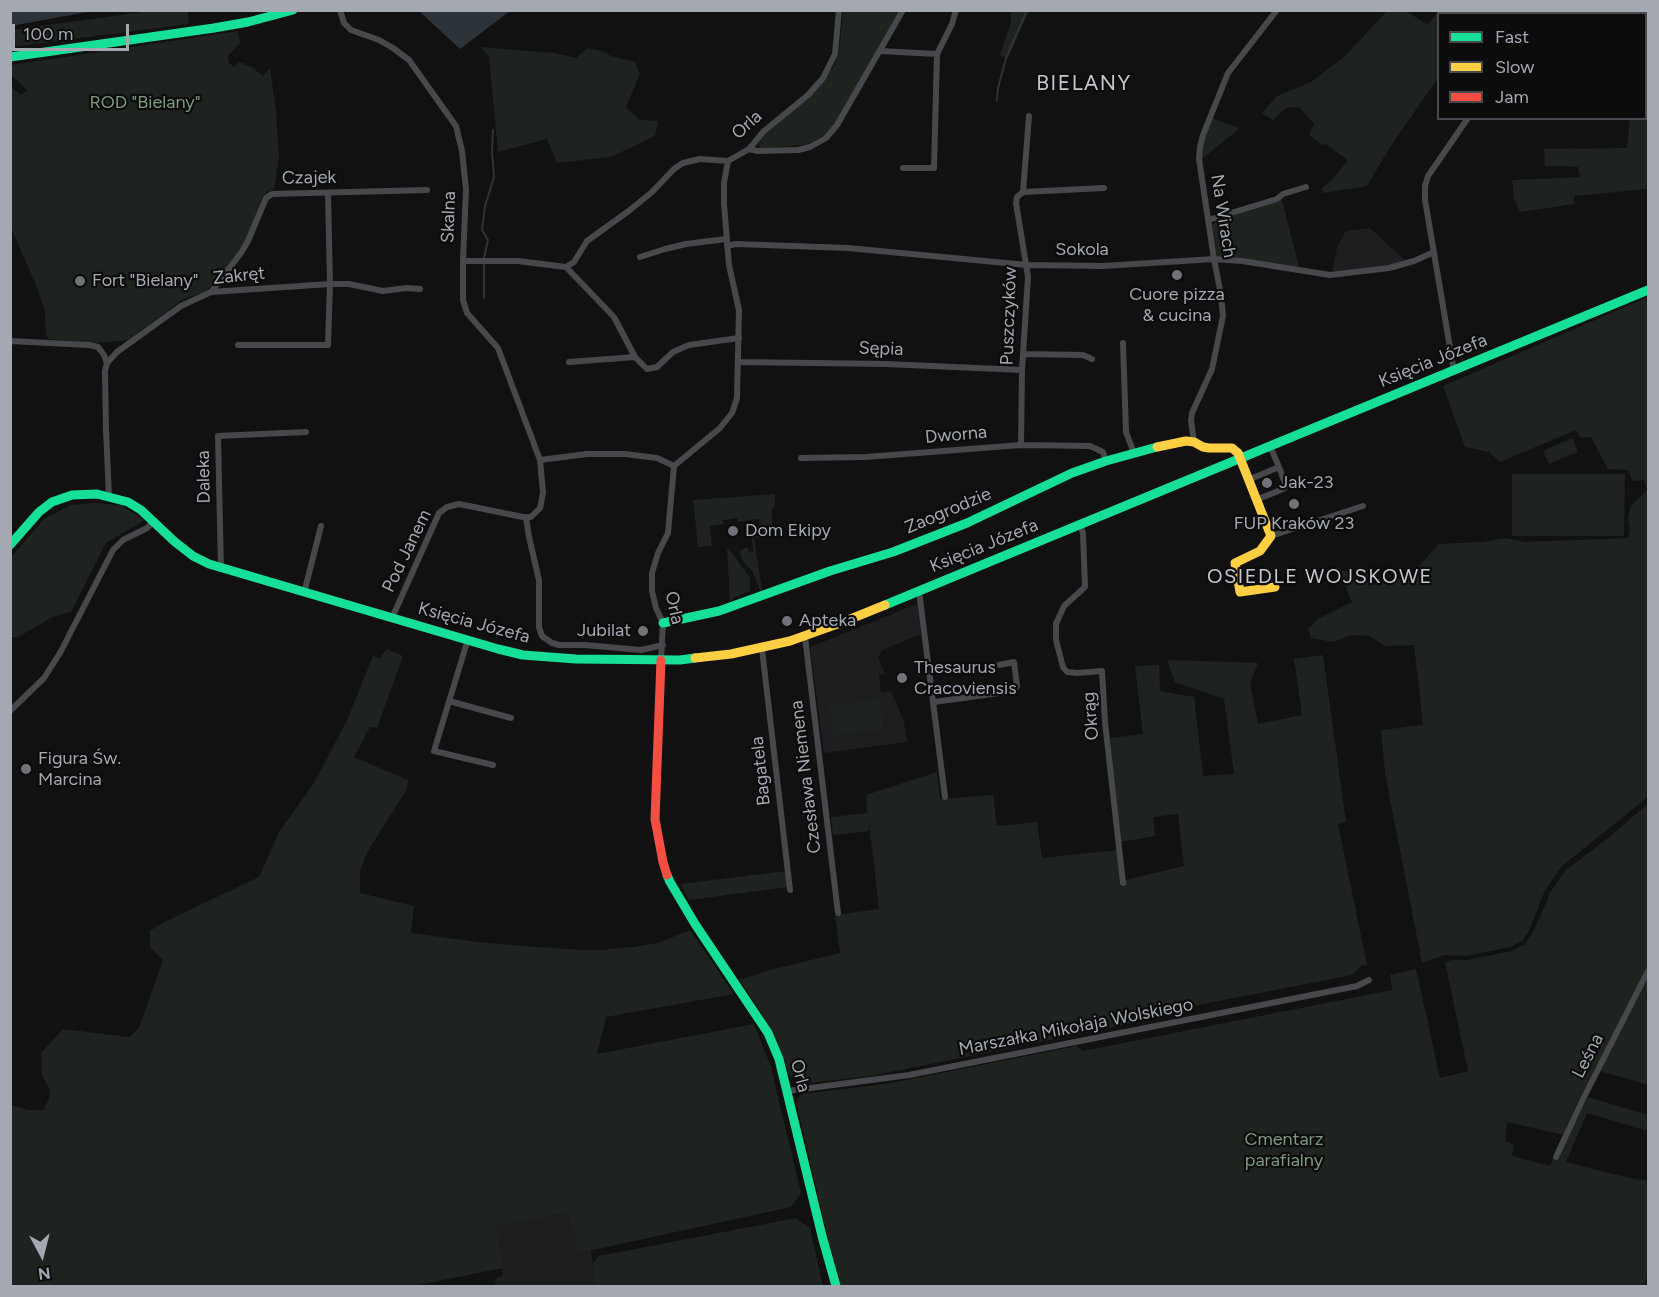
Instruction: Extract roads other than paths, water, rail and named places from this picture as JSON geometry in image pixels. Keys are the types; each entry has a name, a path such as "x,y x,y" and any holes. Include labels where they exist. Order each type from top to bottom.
{"street":[{"path":"10,57 214,28 293,10"},
{"name":"Skalna","path":"340,10 344,23 351,30 379,40 409,60 456,126 462,151 466,189 462,295 467,313 498,348 540,460"},
{"name":"Orla","path":"836,1287 780,1059 768,1033 695,924 670,882 663,862 655,819 655,796 663,623 652,591 652,573 668,532 674,466 720,428 732,413 737,398 739,310 726,242 724,183 728,161 750,149 764,131 808,95 823,78 835,54 839,10"},
{"path":"750,149 757,151 798,150 810,147 826,138 837,125 903,10"},
{"path":"903,168 934,168 937,54 952,24 956,10"},
{"name":"Na Wirach","path":"1194,442 1192,413 1212,369 1222,325 1221,295 1199,159 1200,147 1228,73 1277,10"},
{"path":"880,51 937,54"},
{"name":"Puszczyków","path":"1021,445 1022,370 1028,277 1016,203 1017,198 1023,192 1029,117"},
{"path":"1454,371 1425,200 1425,186 1428,176 1467,120"},
{"path":"566,267 574,262 587,241 630,210 683,162 700,159 728,161"},
{"path":"1208,219 1277,199 1283,194 1306,187"},
{"path":"1023,192 1104,188"},
{"name":"Czajek","path":"211,291 241,253 266,198 272,194 427,190"},
{"path":"238,345 328,345 330,284 328,193"},
{"path":"640,257 693,243 726,242"},
{"name":"Sokola","path":"726,242 848,248 1027,265 1103,266 1214,260 1242,261 1336,275 1389,268 1434,252"},
{"path":"462,261 518,261 566,267 614,317 635,357 647,369 657,367 673,352 689,345 740,338"},
{"name":"Zakręt","path":"107,363 117,352 170,313 211,291 330,284 349,284 383,291 420,289"},
{"name":"Księcia Józefa","path":"10,544 39,512 52,502 72,495 97,494 128,502 155,521 175,542 193,556 221,569 514,653 547,658 661,660 702,658 762,649 805,637 919,591 1648,290"},
{"path":"10,341 89,345 98,347 104,355 107,363 105,371 109,496"},
{"path":"1124,343 1126,432 1134,453"},
{"path":"1024,354 1083,355 1092,359"},
{"path":"569,362 635,357"},
{"name":"Sępia","path":"739,362 885,364 1022,370"},
{"name":"Daleka","path":"221,569 219,436 306,432"},
{"name":"Zaogrodzie","path":"663,623 719,611 830,571 893,552 967,523 1071,473 1106,461 1178,442 1194,442 1209,448 1232,448 1240,458"},
{"name":"Dworna","path":"801,458 866,457 1021,445 1090,446 1102,452 1106,461"},
{"path":"1256,500 1286,486 1270,446"},
{"path":"663,645 641,650 559,645 542,636 538,627 539,580 526,518 535,514 541,504 543,492 540,460 587,454 625,454 657,458 674,466"},
{"path":"1240,458 1271,536"},
{"path":"1248,480 1279,467"},
{"name":"Pod Janem","path":"392,618 439,513 447,507 459,504 526,518"},
{"path":"1275,587 1240,592 1235,563 1260,551 1271,536 1363,506"},
{"path":"10,711 44,678 60,653 112,550 123,540 147,528 155,521"},
{"name":"Okrąg","path":"1080,525 1083,533 1085,587 1064,606 1056,624 1056,640 1063,667 1067,672 1102,671 1105,722 1123,883"},
{"path":"304,593 321,526"},
{"path":"919,591 945,797"},
{"name":"Czesława Niemena","path":"805,637 838,913"},
{"path":"468,639 434,751 493,765"},
{"name":"Bagatela","path":"762,649 790,890"},
{"path":"934,702 1014,691 1017,686 1014,662 999,664"},
{"path":"449,701 511,718"},
{"name":"Leśna","path":"1556,1157 1648,971"},
{"name":"Marszałka Mikołaja Wolskiego","path":"788,1091 909,1076 1357,986 1369,981"}],"waterway":[{"path":"997,100 1006,58 1027,10"},
{"path":"484,258 488,240 482,230 485,206 494,177 493,130"},
{"path":"484,264 484,298"}],"place":[{"name":"Cuore pizza & cucina","path":"1177,275"},
{"name":"Fort \"Bielany\"","path":"80,281"},
{"name":"Jak-23","path":"1267,483"},
{"name":"FUP Kraków 23","path":"1294,504"},
{"name":"Dom Ekipy","path":"733,531"},
{"name":"Apteka","path":"787,621"},
{"name":"Jubilat","path":"643,631"},
{"name":"Thesaurus Cracoviensis","path":"902,678"},
{"name":"Figura Św. Marcina","path":"26,769"}],"district":[{"name":"BIELANY","path":"1084,84"},
{"name":"OSIEDLE WOJSKOWE","path":"1320,577"}],"park label":[{"name":"ROD \"Bielany\"","path":"145,103"},
{"name":"Cmentarz parafialny","path":"1284,1150"}]}
